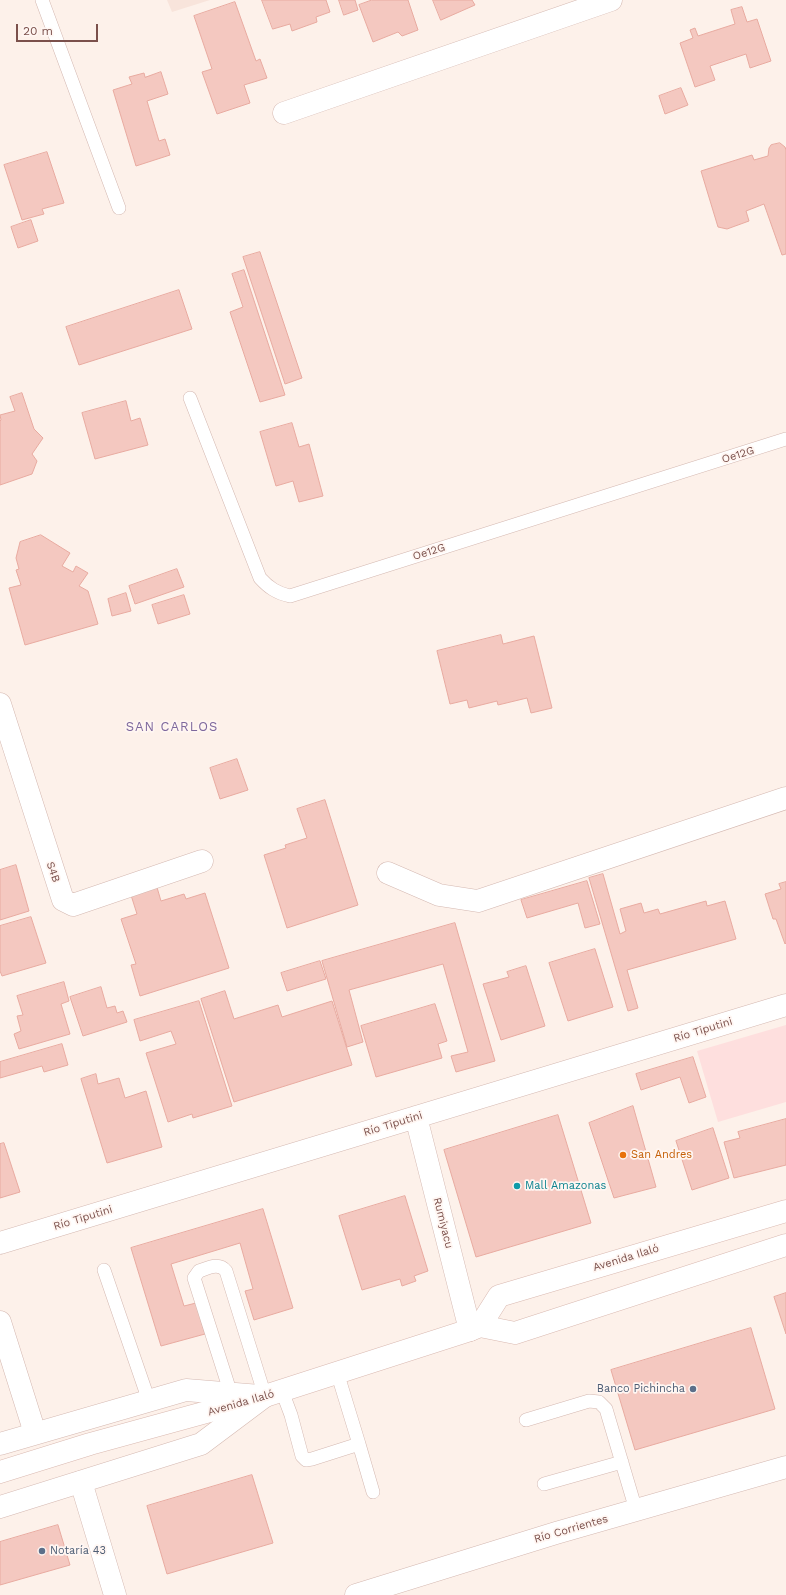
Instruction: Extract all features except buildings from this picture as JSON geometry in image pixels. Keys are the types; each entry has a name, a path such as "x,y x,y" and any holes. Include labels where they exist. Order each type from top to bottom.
{"street":[{"path":"284,113 611,0"},
{"name":"S4B","path":"0,704 63,900 73,906 202,861"},
{"path":"388,873 439,895 478,901 786,798"},
{"name":"Río Tiputini","path":"0,1243 786,1004"},
{"name":"Rumiyacu","path":"416,1117 475,1328"},
{"name":"Avenida Ilaló","path":"475,1328 499,1296 786,1211"},
{"name":"Avenida Ilaló","path":"0,1472 90,1444 274,1394 336,1372 475,1328 515,1333 786,1245"},
{"path":"0,1322 35,1433"},
{"path":"0,1444 186,1390 231,1394 274,1394"},
{"path":"0,1507 201,1444 274,1394"},
{"name":"Río Corrientes","path":"356,1595 556,1533 786,1466"},
{"path":"81,1482 115,1595"}],"lane":[{"path":"42,0 119,208"},
{"name":"Oe12G","path":"190,398 260,578 267,586 280,594 290,596 786,439"},
{"path":"231,1394 194,1278 199,1271 217,1266 223,1267 226,1271 274,1394 291,1415 302,1456 306,1460 312,1459 359,1444"},
{"path":"104,1270 149,1401"},
{"path":"336,1372 373,1492"},
{"path":"526,1420 589,1401 599,1402 606,1408 636,1510"},
{"path":"544,1484 622,1462"}],"shaded area":[{"path":"167,0 210,0 172,12"},
{"path":"786,1025 786,1102 718,1122 697,1051"}],"place":[{"name":"San Andres","path":"623,1155"},
{"name":"Mall Amazonas","path":"517,1186"},
{"name":"Banco Pichincha","path":"693,1389"},
{"name":"Notaría 43","path":"42,1551"}],"district":[{"name":"SAN CARLOS","path":"172,727"}]}
